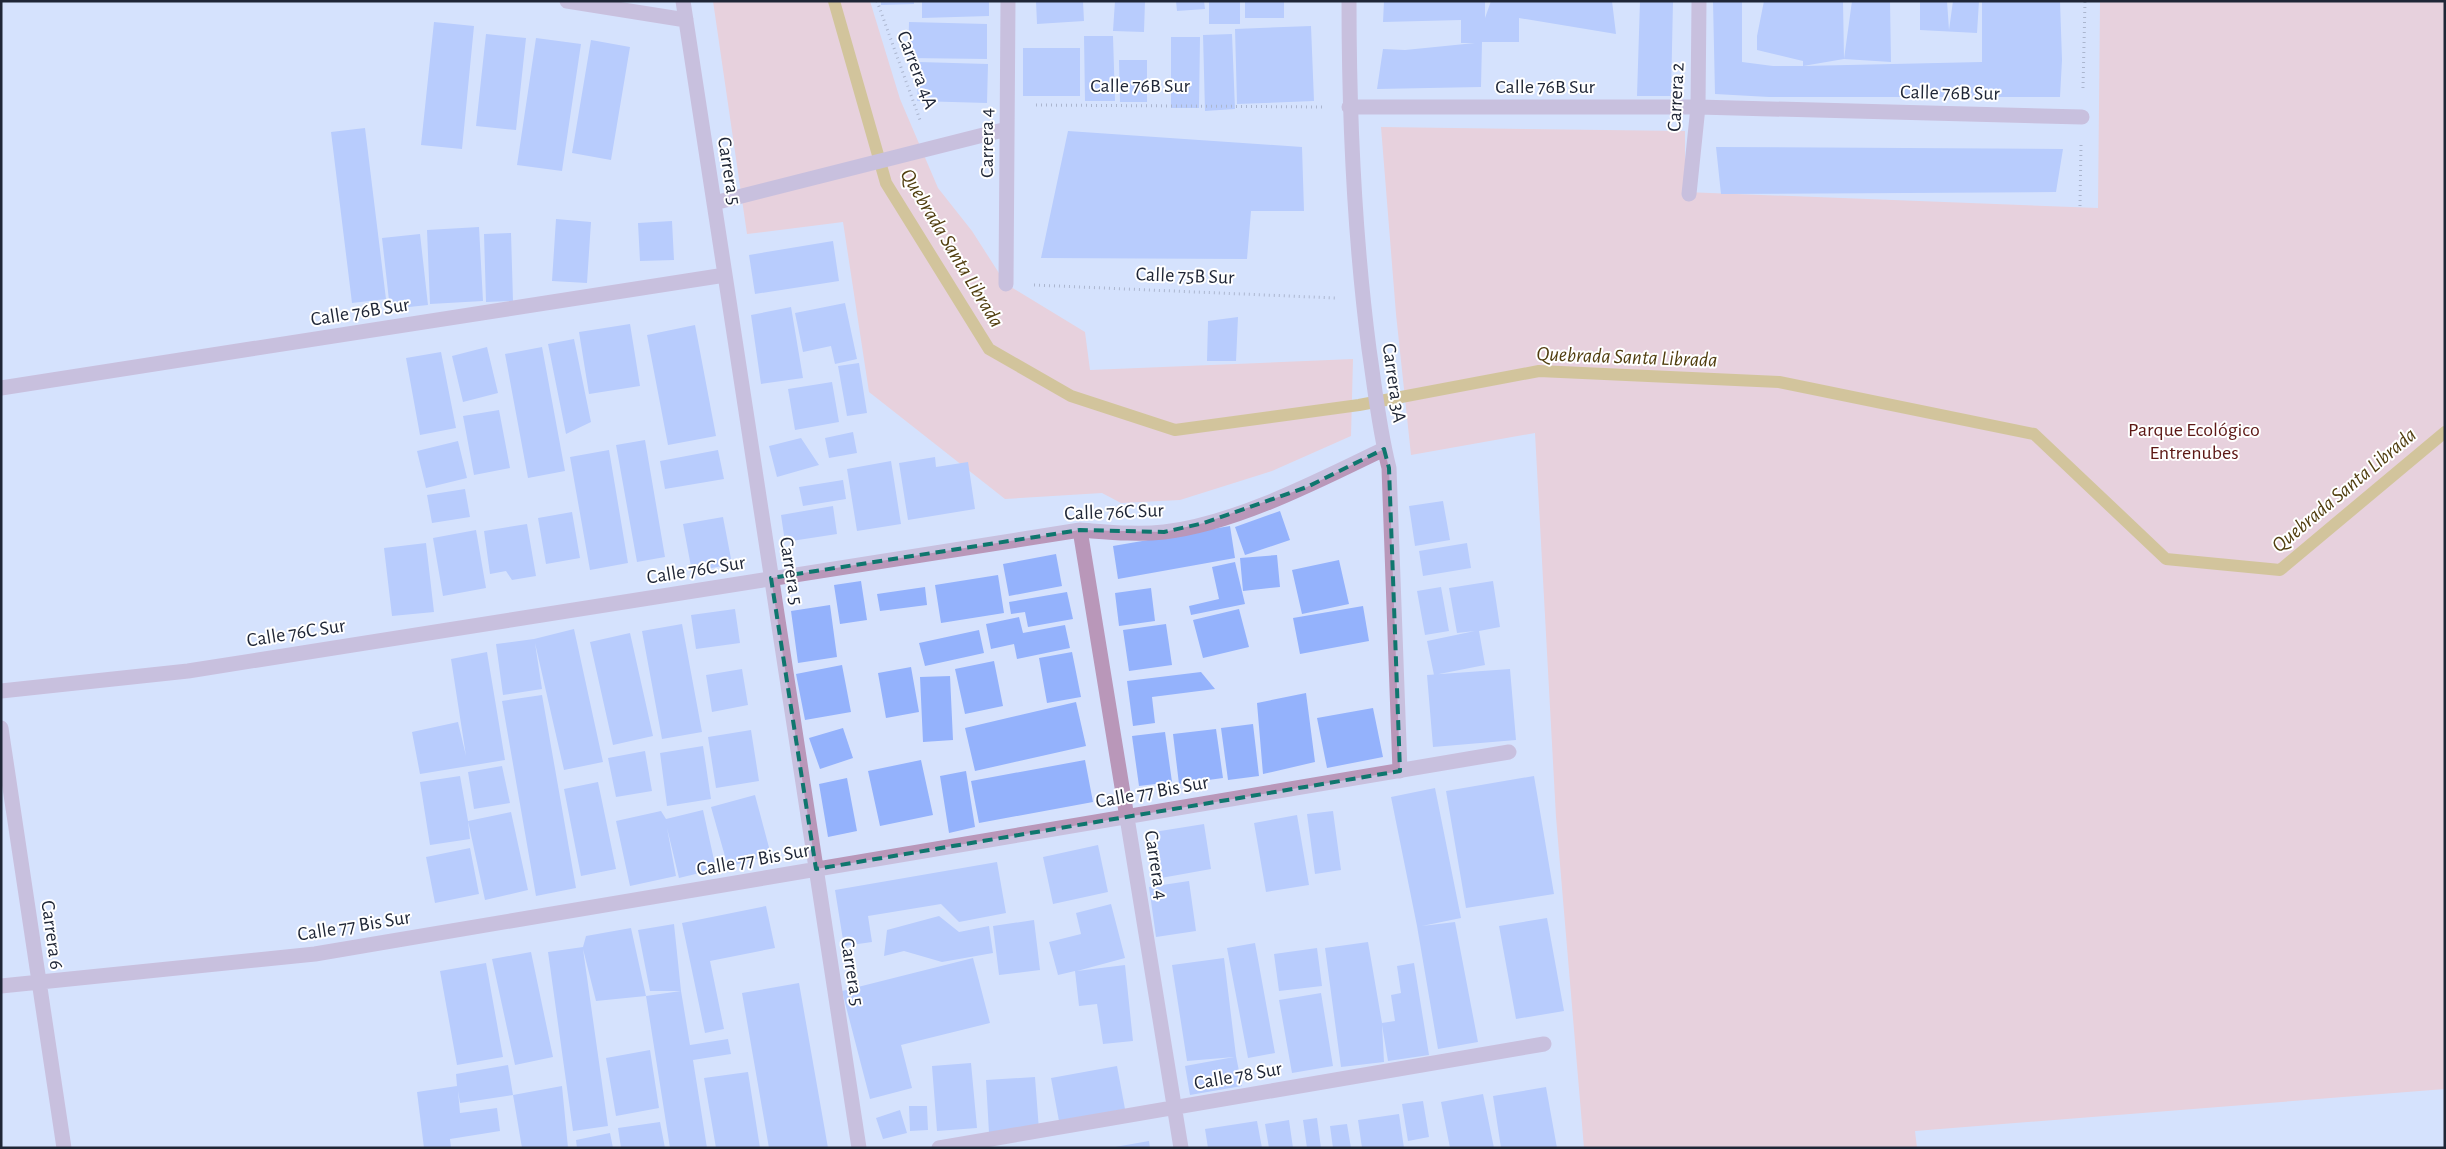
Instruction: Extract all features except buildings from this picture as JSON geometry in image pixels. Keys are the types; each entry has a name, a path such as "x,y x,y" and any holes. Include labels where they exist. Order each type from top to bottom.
{"street":[{"path":"567,1 686,20"},
{"name":"Carrera 5","path":"683,1 859,1148"},
{"name":"Carrera 4","path":"1006,284 1008,1"},
{"name":"Carrera 3A","path":"1349,1 1349,108 1363,299 1380,428 1389,468 1400,771"},
{"name":"Carrera 2","path":"1688,194 1698,107 1699,1"},
{"name":"Calle 76B Sur","path":"1349,108 1698,107 2082,117"},
{"path":"714,203 1007,129"},
{"name":"Calle 76B Sur","path":"1,388 725,275"},
{"name":"Calle 76C Sur","path":"1,691 188,671 1080,530 1125,533 1164,532 1204,523 1307,487 1384,450"},
{"name":"Carrera 4","path":"1080,530 1182,1148"},
{"name":"Carrera 6","path":"1,728 64,1148"},
{"name":"Calle 77 Bis Sur","path":"1,986 315,954 1509,752"},
{"name":"Calle 78 Sur","path":"939,1148 1544,1044"}],"path":[{"name":"Carrera 4A","path":"877,1 932,149"},
{"name":"Calle 76B Sur","path":"1007,105 1349,108"},
{"name":"Calle 75B Sur","path":"1006,284 1363,299"}],"highlighted area":[{"path":"1384,449 1389,468 1400,771 816,869 771,578 1080,530 1164,532 1204,523 1307,487"}],"green space":[{"path":"713,1 870,1 900,99 938,188 972,231 1006,284 1085,332 1090,370 1353,359 1351,436 1272,471 1180,500 1121,503 1102,493 1005,499 869,392 843,222 747,234"},
{"name":"Parque Ecológico Entrenubes","path":"2100,1 2445,1 2445,1089 1915,1131 1917,1148 1584,1148 1556,817 1535,433 1411,455 1396,314 1381,127 1685,131 1685,192 2098,208"}],"waterway":[{"name":"Quebrada Santa Librada","path":"834,1 886,183 989,349 1071,396 1175,430 1359,405 1539,371 1779,382 2034,434 2166,559 2280,570 2445,432"}]}
